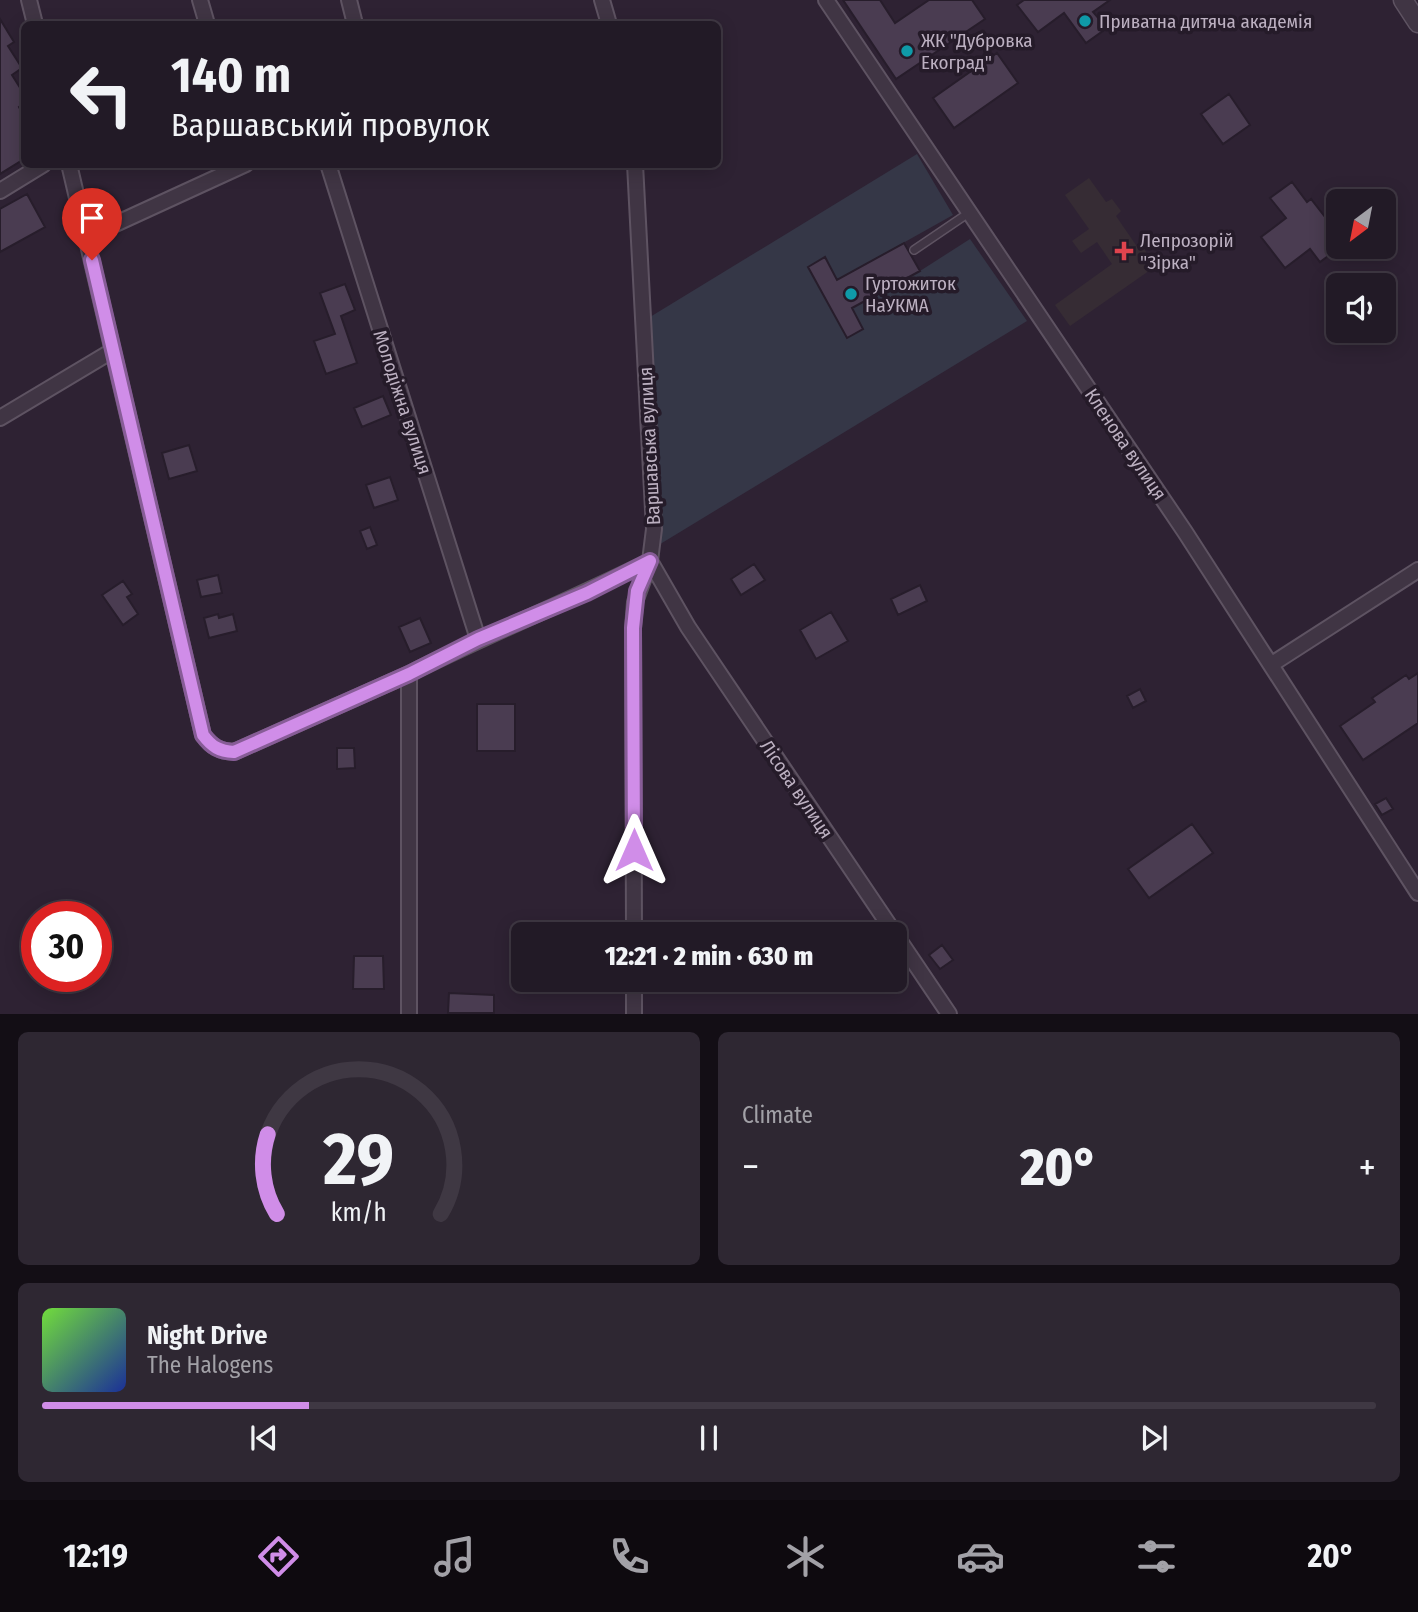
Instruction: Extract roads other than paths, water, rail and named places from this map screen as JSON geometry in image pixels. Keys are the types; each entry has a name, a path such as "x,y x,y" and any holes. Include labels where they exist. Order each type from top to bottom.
{"street":[{"path":"29,0 34,21"},
{"path":"200,0 206,21"},
{"path":"349,0 354,21"},
{"path":"603,0 608,21"},
{"name":"Кленова вулиця","path":"826,0 1272,664 1418,893"},
{"path":"1403,0 1418,23"},
{"path":"0,191 37,168"},
{"path":"70,168 203,735 211,745 221,751 234,752 409,674 478,639 587,593 650,561"},
{"path":"87,237 237,168"},
{"name":"Молодіжна вулиця","path":"329,168 478,639"},
{"name":"Варшавська вулиця","path":"634,922 633,628 637,591 650,561 653,540 635,168"},
{"path":"0,418 112,351"},
{"name":"Лісова вулиця","path":"650,561 695,638 947,1013"},
{"path":"1272,664 1418,570"},
{"path":"409,674 409,1013"},
{"path":"634,992 634,1013"}],"lane":[{"path":"914,250 970,212"}],"place":[{"name":"Приватна дитяча академiя","path":"1085,21"},
{"name":"ЖК \"Дубровка Екоград\"","path":"907,51"},
{"name":"Лепрозорій \"Зірка\"","path":"1124,251"},
{"name":"Гуртожиток НаУКМА","path":"851,294"}]}
